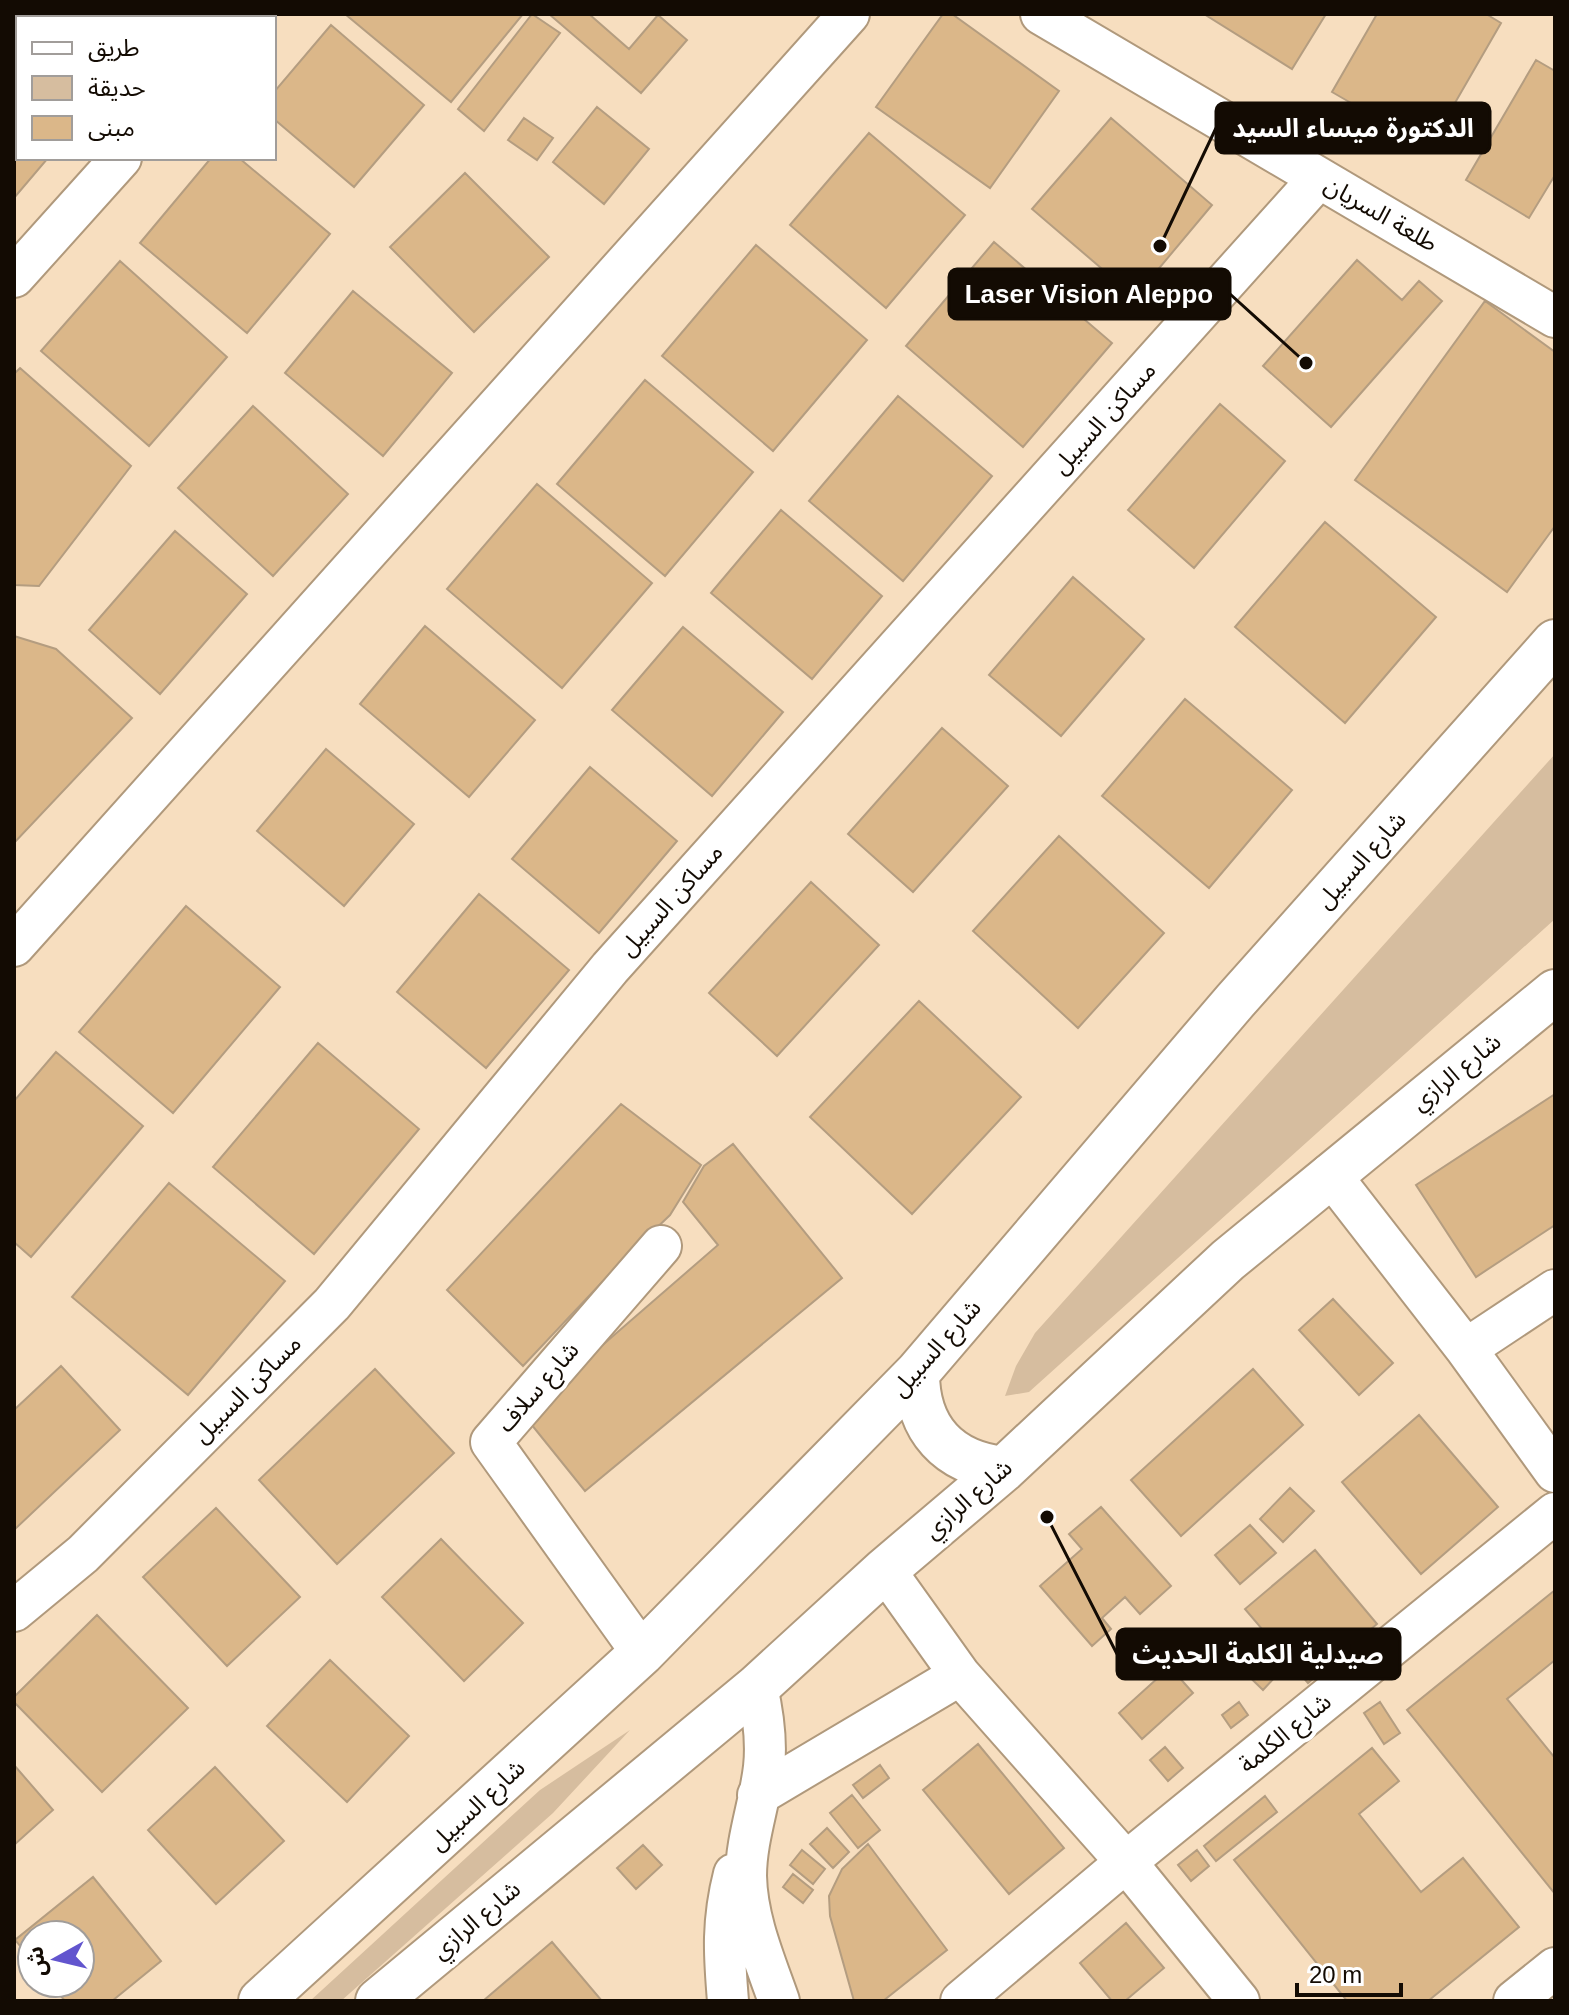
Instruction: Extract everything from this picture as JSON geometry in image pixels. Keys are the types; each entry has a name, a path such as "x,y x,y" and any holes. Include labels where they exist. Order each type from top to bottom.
{"main road":[{"name":"شارع السبيل","path":"261,2001 642,1653 917,1373 1235,1001 1555,642"},
{"name":"شارع الرازي","path":"378,2001 757,1687 885,1570 1004,1469 1228,1260 1555,992"},
{"path":"917,1373 921,1409 940,1440 953,1453 969,1461 1004,1469"}],"street":[{"path":"14,946 849,14"},
{"name":"طلعة السريان","path":"1041,14 1555,317"},
{"path":"14,277 119,160"},
{"name":"مساكن السبيل","path":"14,1611 83,1554 332,1304 610,968 1319,178"},
{"path":"1330,1174 1466,1349 1555,1472"},
{"name":"شارع سلاف","path":"642,1653 491,1442 661,1246"},
{"path":"1466,1349 1555,1290"},
{"name":"شارع الكلمة","path":"961,2001 1126,1862 1555,1513"},
{"path":"885,1570 960,1675 1126,1862 1239,2001"},
{"path":"758,1795 960,1675"},
{"path":"757,1687 763,1714 764,1768 748,1847 746,1877 749,1906 779,2001"},
{"path":"728,2001 725,1910 734,1875 748,1847"},
{"path":"1514,2001 1555,1968"}],"green space":[{"path":"1555,754 1555,919 1029,1392 1005,1396 1016,1366 1035,1333"},
{"path":"630,1730 553,1813 341,2001 310,2001 540,1790"}],"building":[{"path":"92,14 190,14 188,16"},
{"path":"345,14 523,14 451,102"},
{"path":"532,14 560,33 484,131 458,109"},
{"path":"549,14 589,14 629,49 658,15 687,40 641,93"},
{"path":"943,14 952,14 1059,91 990,188 876,107"},
{"path":"1204,14 1326,14 1292,69"},
{"path":"1377,14 1486,14 1501,23 1429,148 1332,92"},
{"path":"331,25 424,105 354,187 276,121 276,90"},
{"path":"16,28 16,76 14,74"},
{"path":"1536,60 1555,71 1555,175 1529,218 1466,180"},
{"path":"16,82 16,160 46,160 14,198"},
{"path":"597,107 649,149 604,204 553,162"},
{"path":"524,118 553,138 537,160 508,140"},
{"path":"1111,118 1212,205 1135,297 1032,209"},
{"path":"869,133 965,215 886,308 790,225"},
{"path":"209,160 241,160 330,234 247,333 140,243"},
{"path":"465,173 549,257 474,332 390,247"},
{"path":"994,242 1112,343 1023,447 906,346"},
{"path":"756,245 867,340 773,451 662,356"},
{"path":"1357,260 1402,300 1419,281 1442,301 1331,427 1263,366"},
{"path":"120,261 227,357 149,446 41,351"},
{"path":"353,291 452,373 383,456 285,373"},
{"path":"1485,301 1555,352 1555,526 1507,592 1355,480"},
{"path":"20,368 131,466 39,586 14,585 14,374"},
{"path":"645,380 753,472 665,576 557,484"},
{"path":"898,396 992,476 903,581 809,501"},
{"path":"1220,404 1285,461 1194,568 1128,510"},
{"path":"253,406 348,494 273,576 178,488"},
{"path":"537,484 652,583 562,688 447,589"},
{"path":"781,510 882,596 812,679 711,593"},
{"path":"1325,522 1436,617 1345,723 1235,627"},
{"path":"175,531 247,594 160,694 89,630"},
{"path":"1073,577 1144,639 1061,736 989,675"},
{"path":"425,626 535,720 469,797 360,704"},
{"path":"683,627 783,712 712,796 612,710"},
{"path":"14,636 56,649 132,718 14,843"},
{"path":"1185,699 1292,790 1209,888 1102,796"},
{"path":"942,728 1008,786 913,892 848,834"},
{"path":"326,749 414,824 344,906 257,831"},
{"path":"590,767 677,841 599,933 512,859"},
{"path":"1059,836 1164,933 1078,1028 973,931"},
{"path":"811,882 879,945 777,1056 709,993"},
{"path":"479,894 569,970 486,1068 397,992"},
{"path":"186,906 280,987 173,1113 79,1032"},
{"path":"919,1001 1021,1097 912,1214 810,1117"},
{"path":"318,1043 419,1129 314,1254 213,1167"},
{"path":"56,1052 143,1126 31,1257 14,1242 14,1101"},
{"path":"1555,1094 1555,1225 1476,1277 1416,1185"},
{"path":"621,1104 701,1165 670,1215 523,1366 447,1290"},
{"path":"733,1144 842,1278 585,1491 523,1414 718,1245 683,1202 704,1166"},
{"path":"169,1183 285,1281 188,1395 72,1297"},
{"path":"1333,1299 1393,1363 1359,1395 1299,1330"},
{"path":"61,1366 120,1430 14,1530 14,1410"},
{"path":"375,1369 454,1453 337,1564 259,1480"},
{"path":"1253,1369 1303,1425 1181,1536 1131,1480"},
{"path":"1419,1415 1498,1507 1421,1574 1342,1482"},
{"path":"1290,1488 1314,1511 1283,1542 1260,1519"},
{"path":"1101,1507 1171,1586 1140,1614 1125,1597 1102,1618 1111,1629 1092,1646 1040,1586 1082,1549 1069,1534"},
{"path":"216,1508 300,1597 227,1666 143,1577"},
{"path":"1250,1525 1276,1553 1240,1584 1215,1555"},
{"path":"441,1539 523,1623 464,1681 382,1597"},
{"path":"1315,1550 1377,1624 1308,1683 1245,1609"},
{"path":"1555,1590 1555,1660 1507,1699 1555,1758 1555,1894 1407,1710"},
{"path":"97,1615 188,1708 102,1792 14,1702 14,1697"},
{"path":"1244,1646 1276,1676 1263,1690 1231,1659"},
{"path":"330,1660 409,1736 347,1802 267,1726"},
{"path":"1170,1667 1193,1693 1142,1739 1119,1713"},
{"path":"1239,1702 1248,1715 1231,1728 1222,1715"},
{"path":"1380,1702 1400,1733 1384,1744 1364,1713"},
{"path":"978,1744 1064,1848 1009,1894 923,1790"},
{"path":"1165,1747 1183,1768 1168,1781 1150,1760"},
{"path":"1372,1748 1399,1781 1359,1814 1421,1892 1463,1858 1519,1927 1428,2001 1347,2001 1234,1860"},
{"path":"14,1765 53,1810 14,1845"},
{"path":"880,1765 889,1778 863,1798 853,1785"},
{"path":"215,1767 284,1841 216,1904 148,1830"},
{"path":"852,1795 880,1830 858,1848 830,1813"},
{"path":"1265,1796 1277,1812 1216,1861 1204,1846"},
{"path":"827,1828 849,1852 833,1868 810,1844"},
{"path":"868,1844 947,1950 883,2001 854,2001 830,1916 829,1896 842,1869"},
{"path":"643,1845 662,1865 636,1889 617,1868"},
{"path":"802,1850 825,1869 813,1884 790,1865"},
{"path":"1197,1850 1209,1866 1191,1881 1178,1865"},
{"path":"793,1874 813,1890 803,1903 783,1887"},
{"path":"93,1877 161,1961 112,2001 65,2001 63,1999 96,1999 96,1919 41,1919"},
{"path":"1126,1923 1164,1968 1125,2001 1112,2001 1080,1963"},
{"path":"552,1942 602,2001 483,2001"}],"place":[{"name":"الدكتورة ميساء السيد","path":"1160,246"},
{"name":"Laser Vision Aleppo","path":"1306,363"},
{"name":"صيدلية الكلمة الحديث","path":"1047,1517"}]}
